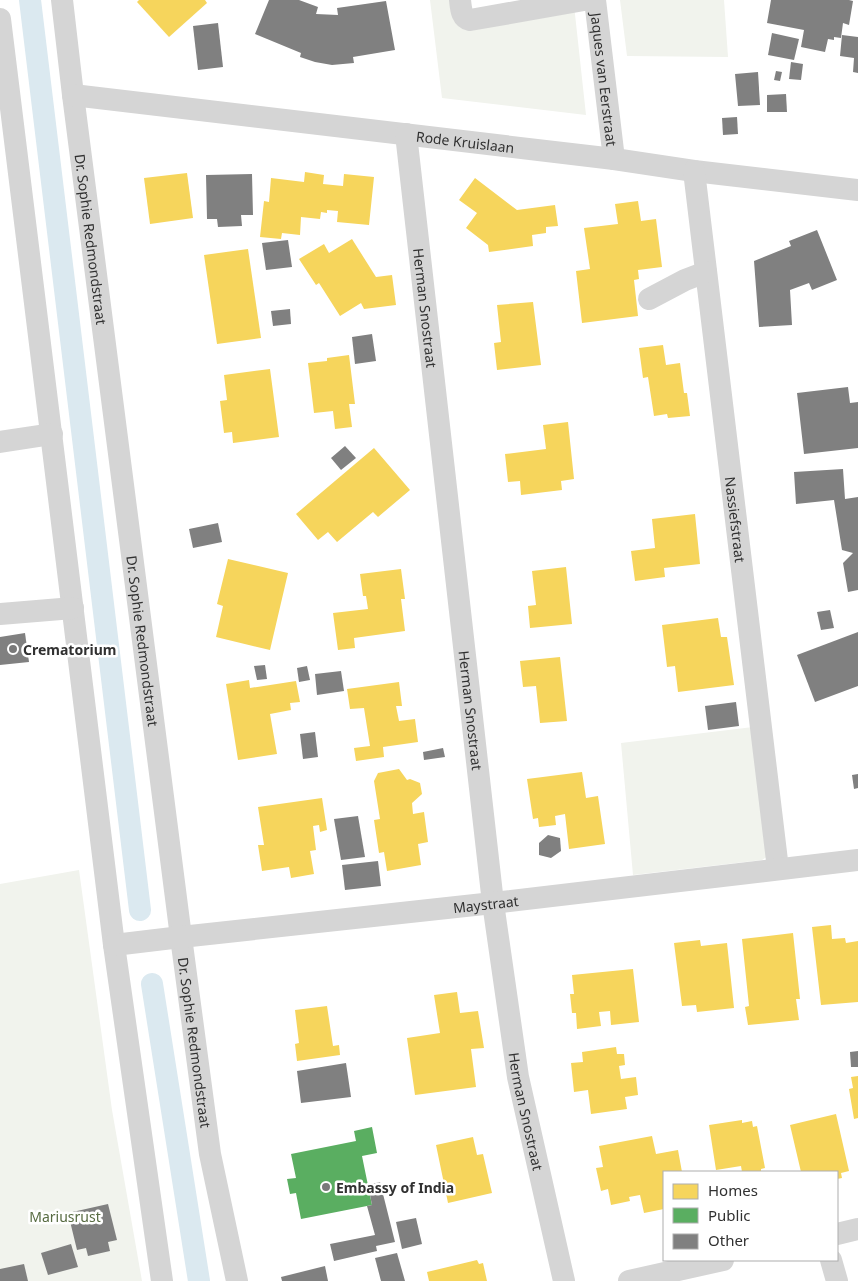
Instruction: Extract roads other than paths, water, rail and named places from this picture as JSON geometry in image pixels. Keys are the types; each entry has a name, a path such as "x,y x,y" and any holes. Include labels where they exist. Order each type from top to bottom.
{"street":[{"name":"Dr. Sophie Redmondstraat","path":"62,0 210,1154 237,1281"},
{"path":"460,0 463,15 470,20 584,0"},
{"name":"Jaques van Eerstraat","path":"595,0 614,159"},
{"path":"0,19 114,945 162,1281"},
{"name":"Rode Kruislaan","path":"73,95 858,190"},
{"name":"Herman Snostraat","path":"406,134 492,904 518,1077 564,1281"},
{"name":"Nassiefstraat","path":"694,171 778,869"},
{"path":"649,299 685,280 706,272"},
{"path":"0,442 52,434"},
{"path":"0,614 73,608"},
{"name":"Maystraat","path":"114,945 492,904 858,860"},
{"path":"838,1234 858,1229"},
{"path":"629,1281 719,1261"},
{"path":"831,1261 837,1281"}],"waterway":[{"path":"30,0 140,910"},
{"path":"152,984 199,1281"}],"place":[{"name":"Crematorium","path":"13,649"},
{"name":"Embassy of India","path":"326,1187"}],"park label":[{"name":"Mariusrust","path":"65,1216"}]}
